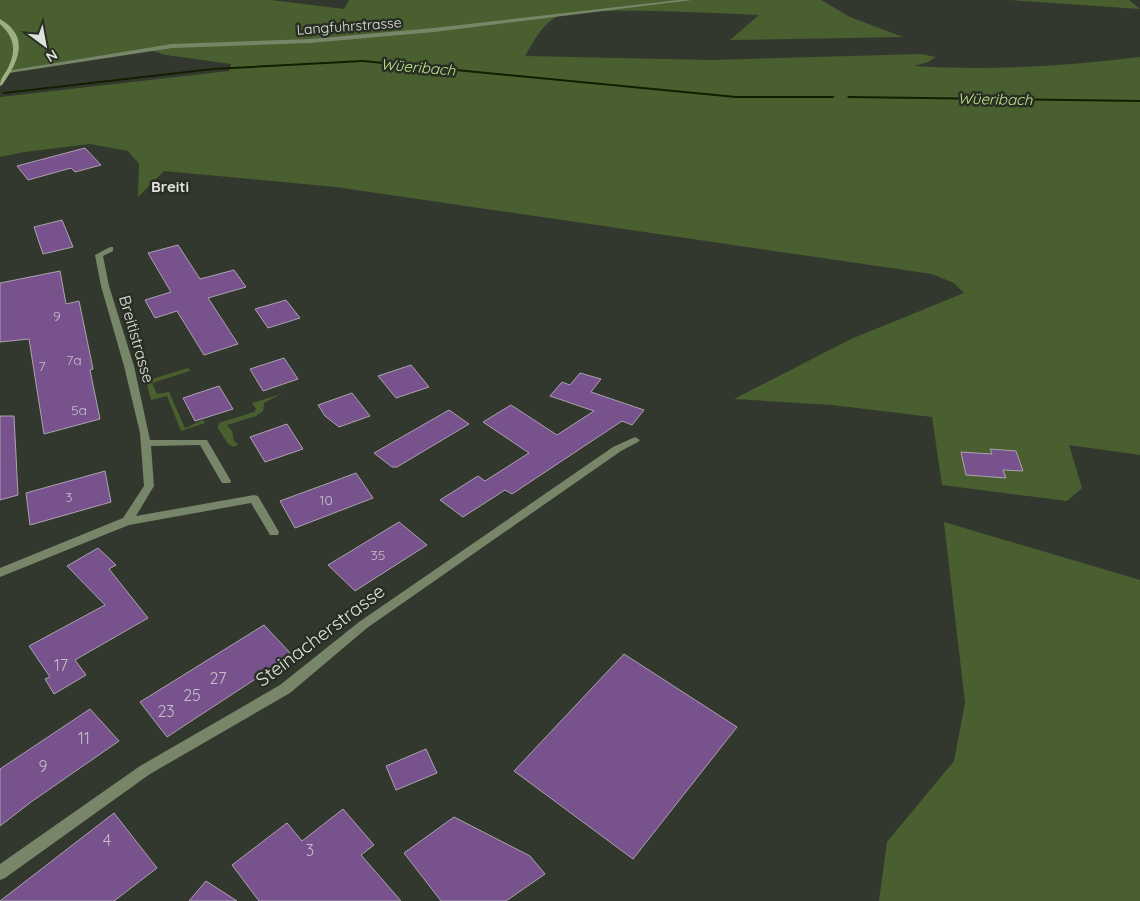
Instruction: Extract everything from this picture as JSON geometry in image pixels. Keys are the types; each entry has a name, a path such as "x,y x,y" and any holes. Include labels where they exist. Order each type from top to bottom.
{"street":[{"name":"Langfuhrstrasse","path":"10,71 172,46 310,41 409,33 690,0"},
{"path":"0,21 16,39 18,54 10,71 0,84"},
{"name":"Breitistrasse","path":"110,249 99,255 105,286 129,366 146,443 149,486 127,520"},
{"name":"Steinacherstrasse","path":"0,873 145,770 285,689 363,625 601,460 635,440"},
{"path":"146,443 203,442 226,482"},
{"path":"0,573 127,520 254,500 274,532"}],"green space":[{"path":"0,0 271,0 344,9 349,0 821,0 850,17 903,37 730,40 759,15 592,11 569,13 556,17 534,40 525,56 711,60 921,54 936,57 928,62 914,66 971,68 1056,65 1140,57 1140,455 1069,445 1082,488 1067,501 942,485 932,417 832,405 734,399 851,339 964,293 954,283 932,274 336,187 164,171 138,197 139,164 128,151 90,144 24,152 0,157 0,97 229,71 231,64 166,55 150,50 10,71 0,84"},
{"path":"1009,0 1129,0 1140,9"},
{"path":"188,368 190,371 152,383 157,394 169,392 185,428 203,420 205,423 181,431 167,396 151,400 146,381"},
{"path":"281,394 264,403 263,411 256,416 227,425 232,431 234,441 238,444 234,447 228,444 218,428 219,423 254,412 256,409 252,403"},
{"path":"944,522 1140,580 1140,901 879,901 887,842 954,761 965,703"}],"building":[{"path":"85,148 101,165 75,172 71,168 28,180 17,166"},
{"path":"62,220 73,247 43,254 34,227"},
{"path":"178,245 200,279 234,270 246,287 208,298 238,344 204,355 177,311 155,318 145,300 171,292 148,253"},
{"path":"60,271 66,304 79,301 93,369 90,370 100,419 44,434 29,339 0,342 0,283"},
{"path":"286,300 300,318 268,328 255,309"},
{"path":"284,358 298,379 263,391 250,369"},
{"path":"411,365 429,387 396,398 378,376"},
{"path":"580,373 601,379 591,392 644,410 632,425 622,421 512,494 505,490 463,517 440,500 478,476 485,481 529,453 483,422 511,405 557,435 594,411 550,396 562,382 570,385"},
{"path":"219,386 233,409 195,421 183,398"},
{"path":"352,393 370,416 339,427 325,416 318,405"},
{"path":"449,410 469,424 397,467 392,467 374,453"},
{"path":"0,416 14,416 18,495 0,500"},
{"path":"287,424 303,449 265,462 250,437"},
{"path":"990,449 1016,451 1023,471 1003,470 1006,478 966,475 961,452 992,454"},
{"path":"105,471 111,502 30,525 26,493"},
{"path":"356,473 373,498 295,528 280,501"},
{"path":"399,522 427,545 355,591 328,565"},
{"path":"98,548 116,565 109,569 148,618 75,660 86,675 54,694 45,679 50,677 29,646 105,605 67,566"},
{"path":"264,625 292,655 167,737 140,702"},
{"path":"624,654 737,727 633,859 514,771"},
{"path":"90,709 119,741 31,802 0,826 0,769"},
{"path":"426,749 437,773 396,790 386,766"},
{"path":"343,809 374,845 361,855 401,901 259,901 232,865 287,823 302,841"},
{"path":"114,813 157,868 114,901 0,901"},
{"path":"454,817 530,856 545,874 506,901 441,901 404,853"},
{"path":"206,881 237,901 189,901"}],"waterway":[{"name":"Wüeribach","path":"4,93 213,69 363,61 736,97 833,97"},
{"name":"Wüeribach","path":"849,97 1140,101"}],"district":[{"name":"Breiti","path":"170,186"}]}
